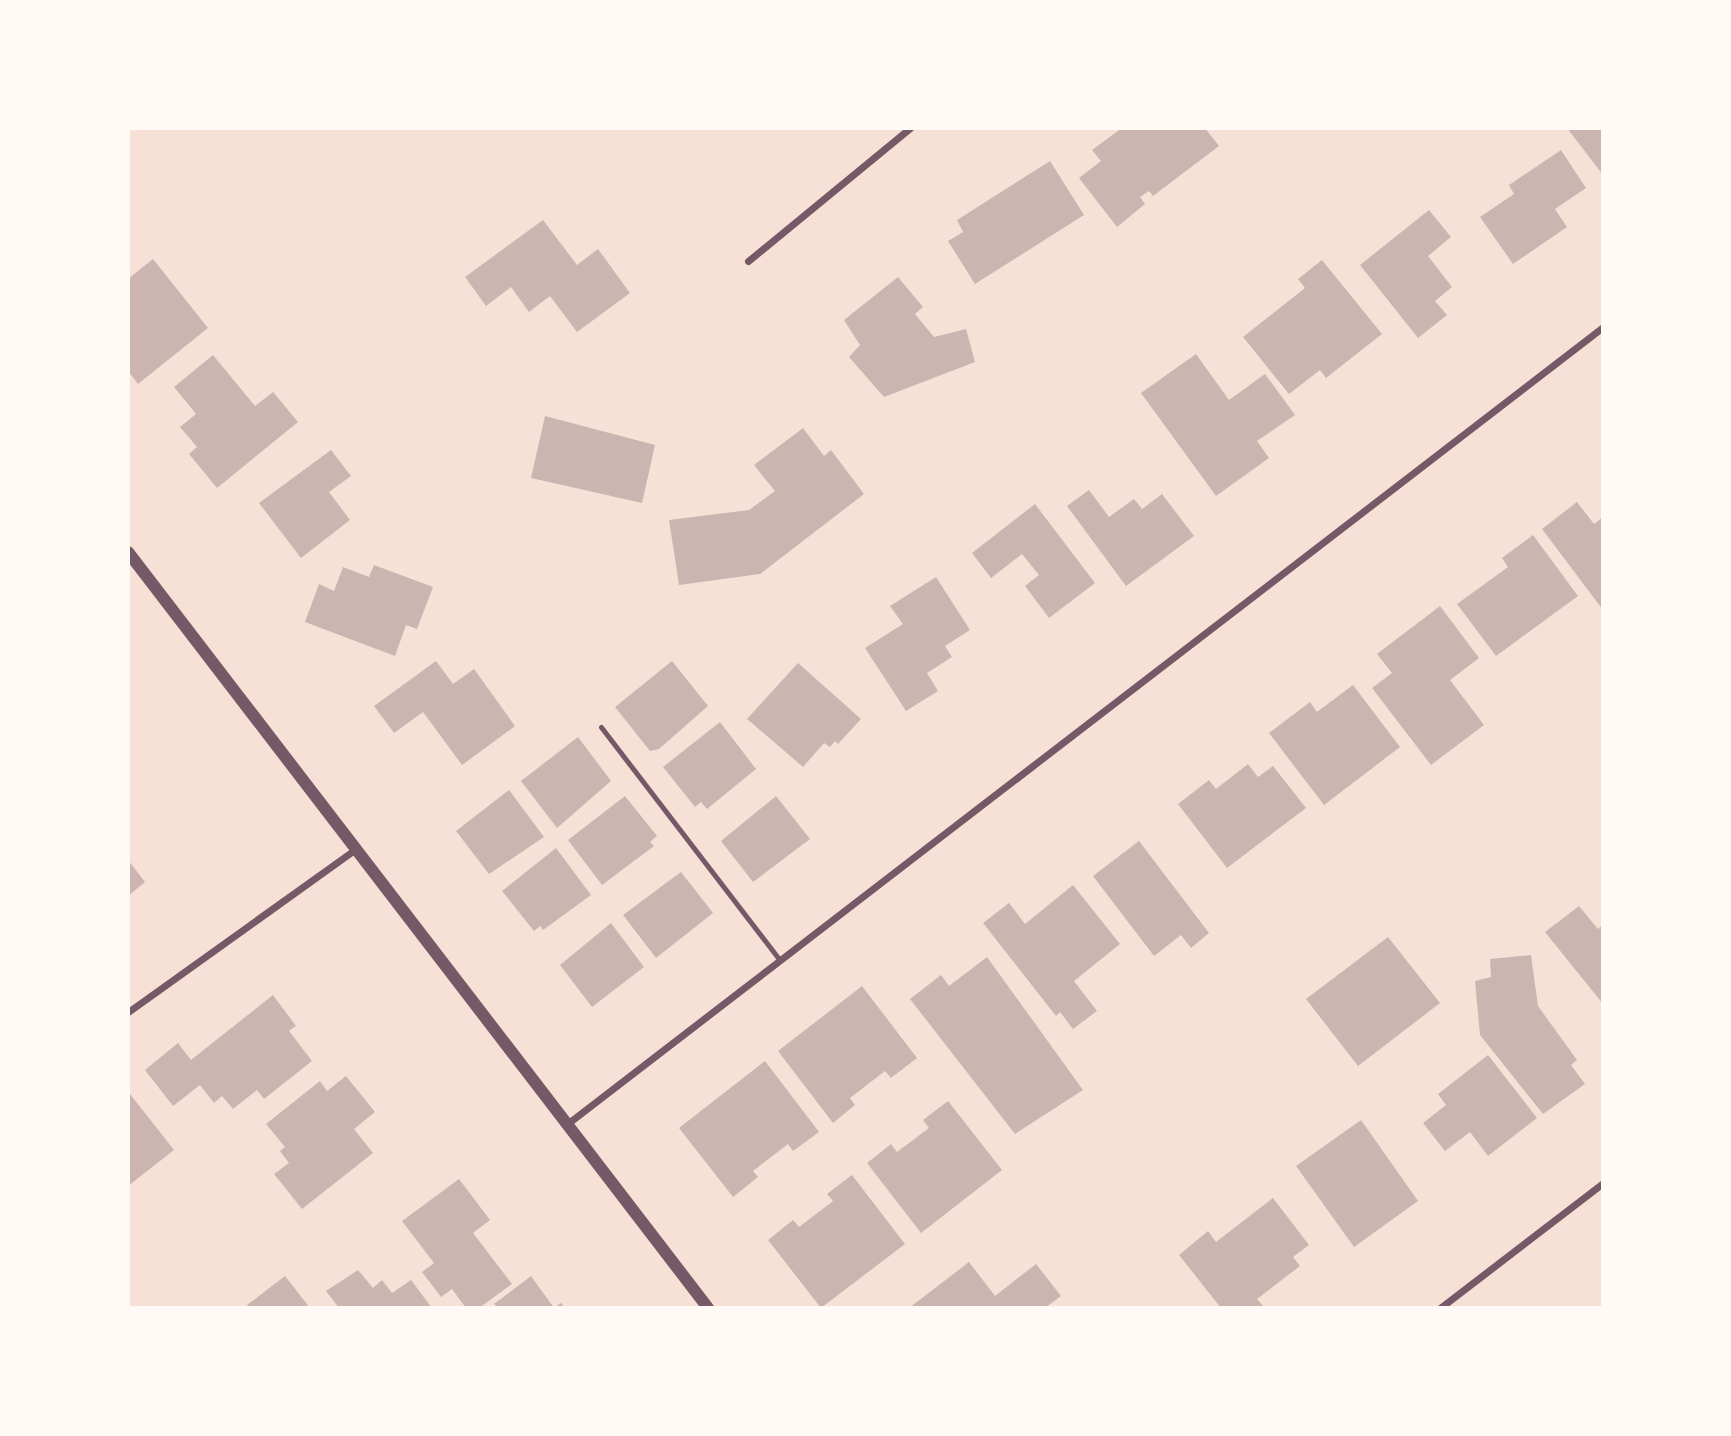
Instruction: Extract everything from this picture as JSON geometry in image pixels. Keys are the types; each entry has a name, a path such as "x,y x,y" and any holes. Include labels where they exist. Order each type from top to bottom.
{"street":[{"path":"748,261 910,128"},
{"path":"567,1124 1603,327"},
{"path":"128,552 708,1308"},
{"path":"128,1012 357,849"},
{"path":"1440,1308 1603,1183"}],"lane":[{"path":"601,727 779,960"}],"building":[{"path":"1122,128 1205,128 1219,146 1153,196 1149,191 1140,197 1145,204 1117,227 1079,178 1101,161 1092,150"},
{"path":"1567,128 1603,128 1603,175"},
{"path":"1561,150 1586,188 1555,209 1567,227 1513,264 1480,217 1514,194 1509,185"},
{"path":"1050,161 1084,215 975,284 948,241 963,232 957,220"},
{"path":"1429,210 1451,237 1428,256 1452,287 1435,301 1447,315 1418,338 1360,265"},
{"path":"543,220 577,265 598,249 630,293 577,332 550,296 529,312 511,287 486,306 465,277"},
{"path":"153,259 208,328 138,384 128,371 128,279"},
{"path":"1322,260 1382,334 1326,378 1320,370 1289,394 1243,337 1305,288 1298,279"},
{"path":"898,277 923,307 915,314 934,337 966,329 975,362 884,397 849,357 860,345 844,320"},
{"path":"1196,354 1229,400 1265,374 1295,415 1257,441 1269,458 1216,496 1141,393"},
{"path":"213,355 255,406 273,392 298,422 217,488 189,454 197,447 180,427 196,414 174,387"},
{"path":"545,416 655,445 642,503 531,478"},
{"path":"803,428 824,456 831,450 864,494 760,574 679,585 669,520 749,510 775,491 754,465"},
{"path":"331,450 351,476 329,492 350,520 301,558 259,503"},
{"path":"1089,490 1109,517 1134,499 1142,509 1162,494 1194,536 1126,586 1067,506"},
{"path":"1577,502 1594,524 1603,517 1603,610 1542,529"},
{"path":"1035,504 1095,583 1049,618 1025,586 1039,575 1022,554 991,578 972,553"},
{"path":"1533,535 1578,596 1496,656 1457,604 1508,567 1502,558"},
{"path":"374,565 433,587 417,629 406,625 395,656 305,622 319,584 334,591 343,567 369,577"},
{"path":"936,577 970,630 945,646 952,657 927,673 938,691 906,711 865,648 903,624 890,606"},
{"path":"1440,606 1479,658 1450,680 1484,725 1431,765 1372,688 1392,673 1377,654"},
{"path":"436,661 453,684 474,669 515,726 462,765 423,712 394,733 374,706"},
{"path":"672,661 708,706 659,749 650,751 615,707"},
{"path":"798,663 861,719 838,744 835,741 830,747 824,743 803,767 747,719"},
{"path":"1353,685 1400,747 1324,805 1269,733 1310,702 1317,712"},
{"path":"720,722 756,769 707,809 701,802 695,807 663,767"},
{"path":"578,737 611,781 557,828 521,781"},
{"path":"1248,764 1258,777 1273,766 1306,808 1227,868 1178,804 1209,780 1216,789"},
{"path":"509,790 544,837 489,874 456,831"},
{"path":"625,796 657,836 650,842 654,846 602,885 568,840"},
{"path":"776,796 810,839 753,882 721,841"},
{"path":"1139,841 1209,933 1191,948 1181,935 1154,956 1093,876"},
{"path":"556,848 591,895 543,930 540,926 534,931 502,891"},
{"path":"128,860 145,882 128,896"},
{"path":"681,872 713,913 656,958 623,915"},
{"path":"1073,885 1120,944 1074,981 1097,1011 1073,1029 1060,1012 1056,1016 983,923 1009,903 1025,924"},
{"path":"1579,906 1598,929 1603,924 1603,1004 1545,932"},
{"path":"611,923 644,967 592,1007 560,965"},
{"path":"1388,937 1440,1003 1358,1066 1306,999"},
{"path":"1531,955 1538,1006 1577,1060 1571,1065 1585,1084 1543,1114 1480,1035 1475,981 1491,977 1490,959"},
{"path":"987,957 1083,1090 1015,1134 910,999 941,975 949,986"},
{"path":"862,986 917,1058 891,1078 885,1071 850,1098 855,1105 833,1123 778,1051"},
{"path":"273,995 296,1026 289,1031 312,1061 264,1099 257,1090 233,1109 222,1096 214,1103 200,1085 173,1106 145,1070 178,1043 191,1060"},
{"path":"1488,1055 1537,1118 1488,1156 1470,1132 1445,1151 1423,1123 1446,1105 1438,1094"},
{"path":"765,1061 819,1132 793,1151 788,1144 753,1171 758,1177 733,1197 679,1128"},
{"path":"346,1076 375,1112 354,1129 373,1153 302,1209 274,1174 289,1163 280,1151 285,1147 266,1124 320,1081 327,1091"},
{"path":"130,1094 174,1150 128,1186 128,1096"},
{"path":"948,1101 1002,1170 921,1233 867,1163 891,1144 897,1152 929,1128 923,1120"},
{"path":"1361,1120 1418,1201 1354,1247 1296,1166"},
{"path":"852,1175 905,1244 821,1308 768,1240 793,1220 799,1227 833,1201 827,1194"},
{"path":"459,1179 490,1220 473,1233 512,1284 479,1308 466,1308 452,1289 441,1297 422,1272 434,1263 402,1221"},
{"path":"1273,1198 1309,1245 1293,1257 1300,1266 1257,1299 1265,1308 1221,1308 1179,1255 1208,1231 1216,1242"},
{"path":"969,1262 995,1296 1036,1264 1061,1296 1045,1308 909,1308"},
{"path":"358,1270 373,1288 382,1280 392,1293 411,1280 432,1308 339,1308 326,1291"},
{"path":"285,1276 310,1308 250,1308 247,1305"},
{"path":"531,1276 554,1308 498,1308 494,1304"}]}
